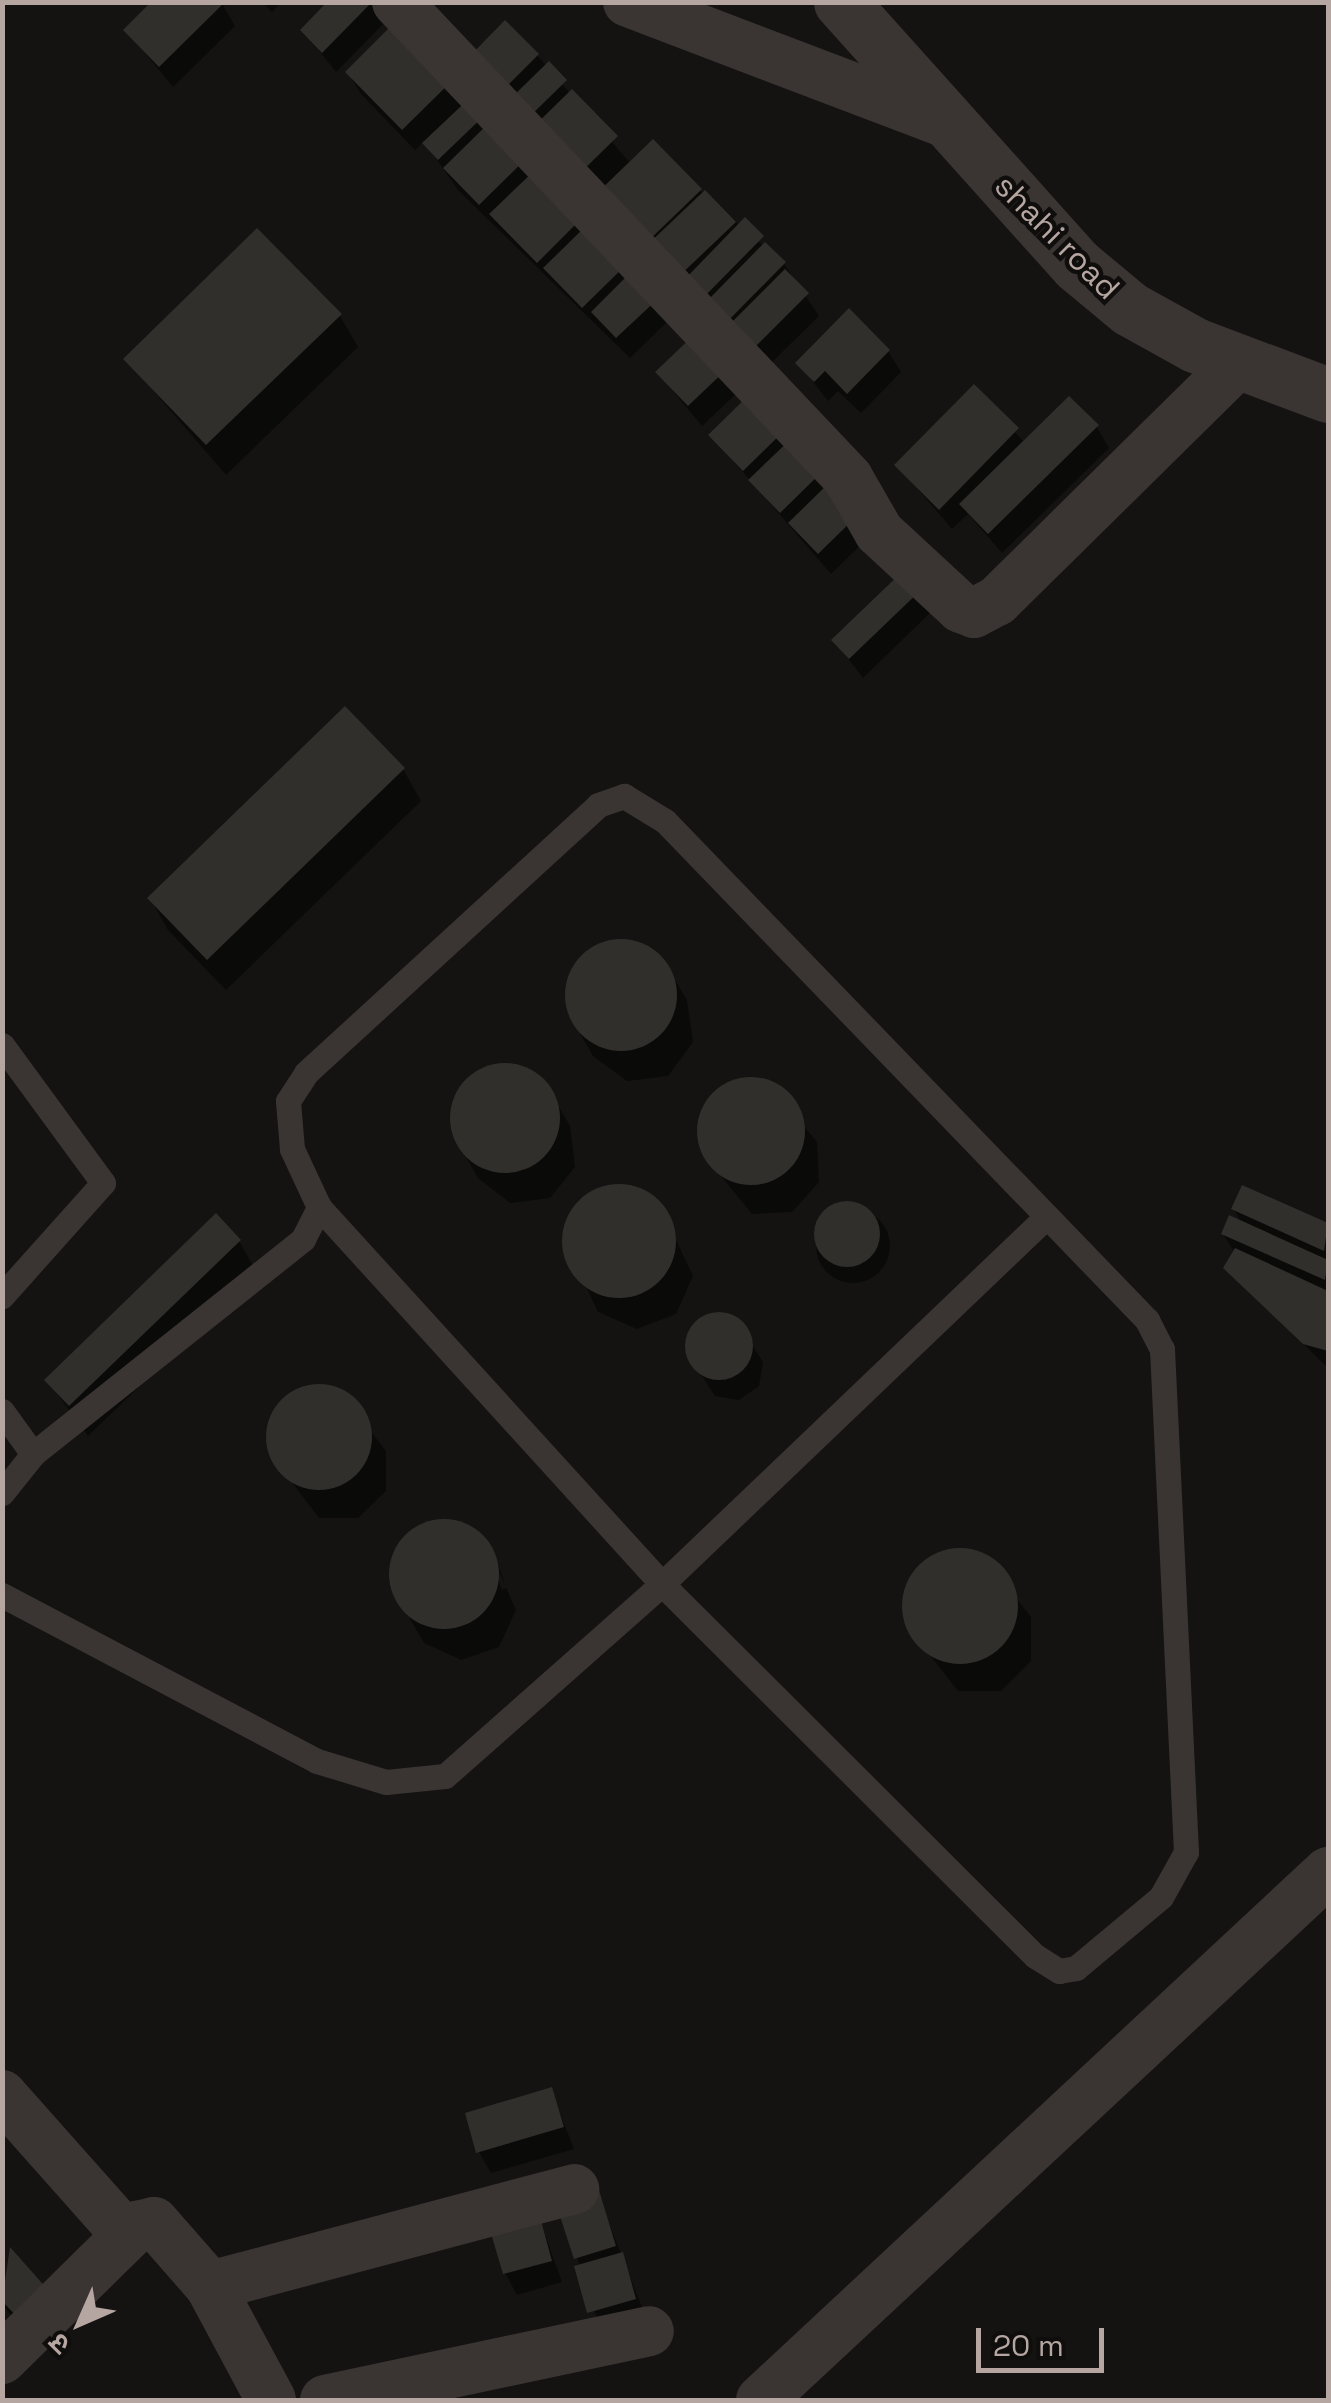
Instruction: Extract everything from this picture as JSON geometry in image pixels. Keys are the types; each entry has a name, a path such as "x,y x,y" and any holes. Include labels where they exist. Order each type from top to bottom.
{"street":[{"path":"397,2 848,478 879,532 960,608 974,613 997,602 1238,363"},
{"path":"628,2 947,123"},
{"name":"shahi road","path":"841,2 947,123 1130,309 1238,363 1328,395"},
{"path":"761,2400 1328,1872"},
{"path":"2,2094 127,2236"},
{"path":"210,2286 574,2188"},
{"path":"8,2340 127,2236 154,2222 210,2286 272,2400"},
{"path":"325,2400 649,2331"}],"lane":[{"path":"624,796 666,821 1044,1219 1146,1320 1167,1375 1189,1809 1186,1852 1161,1897 1092,1958 1058,1971 662,1584 318,1207 286,1123 306,1073 598,805 624,796"},
{"path":"2,1045 102,1183 2,1296"},
{"path":"2,1493 33,1454 303,1239 318,1207"},
{"path":"2,1595 317,1761 418,1782 445,1776 486,1746 662,1584 1044,1219"},
{"path":"2,1411 33,1454"}],"building":[{"path":"151,2 225,2 159,67 123,30"},
{"path":"327,2 372,2 322,53 300,30"},
{"path":"401,16 459,74 402,130 345,72"},
{"path":"505,20 539,54 497,96 464,62"},
{"path":"549,61 567,80 521,125 503,106"},
{"path":"572,89 618,136 572,181 526,134"},
{"path":"476,92 492,108 438,160 422,143"},
{"path":"495,117 531,154 479,205 443,168"},
{"path":"653,139 702,189 643,246 594,196"},
{"path":"536,169 583,217 537,263 489,214"},
{"path":"705,190 736,222 675,280 644,248"},
{"path":"745,217 764,236 701,300 682,282"},
{"path":"588,224 627,264 582,308 543,268"},
{"path":"257,228 342,314 206,445 123,359"},
{"path":"765,242 786,262 724,325 704,304"},
{"path":"635,268 662,295 616,338 591,312"},
{"path":"785,269 809,293 755,347 731,323"},
{"path":"849,308 890,350 847,394 825,371 814,382 795,363"},
{"path":"696,333 729,367 688,406 655,372"},
{"path":"974,384 1019,428 939,510 894,465"},
{"path":"756,388 791,424 743,471 708,435"},
{"path":"1069,396 1099,425 988,534 959,504"},
{"path":"796,434 828,466 780,513 748,480"},
{"path":"832,480 862,511 818,554 788,523"},
{"path":"906,568 924,587 849,659 831,640"},
{"path":"345,706 405,768 207,960 147,898"},
{"path":"621,939 642,943 661,955 673,974 677,995 673,1016 661,1035 642,1047 621,1051 600,1047 581,1035 569,1016 565,995 569,974 581,955 600,943"},
{"path":"505,1063 526,1068 544,1079 555,1097 560,1118 555,1139 544,1157 526,1168 505,1173 484,1168 466,1157 455,1139 450,1118 455,1097 466,1079 484,1068"},
{"path":"751,1077 772,1081 789,1093 801,1110 805,1131 801,1152 789,1169 772,1181 751,1185 730,1181 713,1169 701,1152 697,1131 701,1110 713,1093 730,1081"},
{"path":"619,1184 641,1189 659,1201 671,1219 676,1241 671,1263 659,1281 641,1293 619,1298 597,1293 579,1281 567,1263 562,1241 567,1219 579,1201 597,1189"},
{"path":"1242,1185 1328,1223 1324,1251 1231,1209"},
{"path":"847,1201 870,1211 880,1234 870,1257 847,1267 824,1257 814,1234 824,1211"},
{"path":"216,1213 241,1240 69,1406 44,1380"},
{"path":"1229,1215 1328,1260 1325,1280 1221,1234"},
{"path":"1235,1248 1328,1291 1328,1351 1303,1344 1223,1268"},
{"path":"719,1312 732,1314 743,1322 751,1333 751,1359 743,1370 732,1378 719,1380 706,1378 695,1370 687,1359 685,1346 687,1333 695,1322 706,1314"},
{"path":"319,1384 339,1388 357,1399 368,1417 372,1437 368,1457 357,1475 339,1486 319,1490 299,1486 281,1475 270,1457 266,1437 270,1417 281,1399 299,1388"},
{"path":"444,1519 465,1523 483,1535 495,1553 499,1574 495,1595 483,1613 465,1625 444,1629 423,1625 405,1613 393,1595 389,1574 393,1553 405,1535 423,1523"},
{"path":"960,1548 982,1552 1001,1565 1014,1584 1018,1606 1014,1628 1001,1647 982,1660 960,1664 938,1660 919,1647 906,1628 902,1606 906,1584 919,1565 938,1552"},
{"path":"552,2087 564,2127 476,2153 465,2113"},
{"path":"598,2187 616,2246 574,2259 555,2201"},
{"path":"537,2206 552,2261 503,2274 487,2220"},
{"path":"10,2247 49,2291 19,2319 2,2301"},
{"path":"623,2252 636,2299 587,2313 574,2266"}]}
